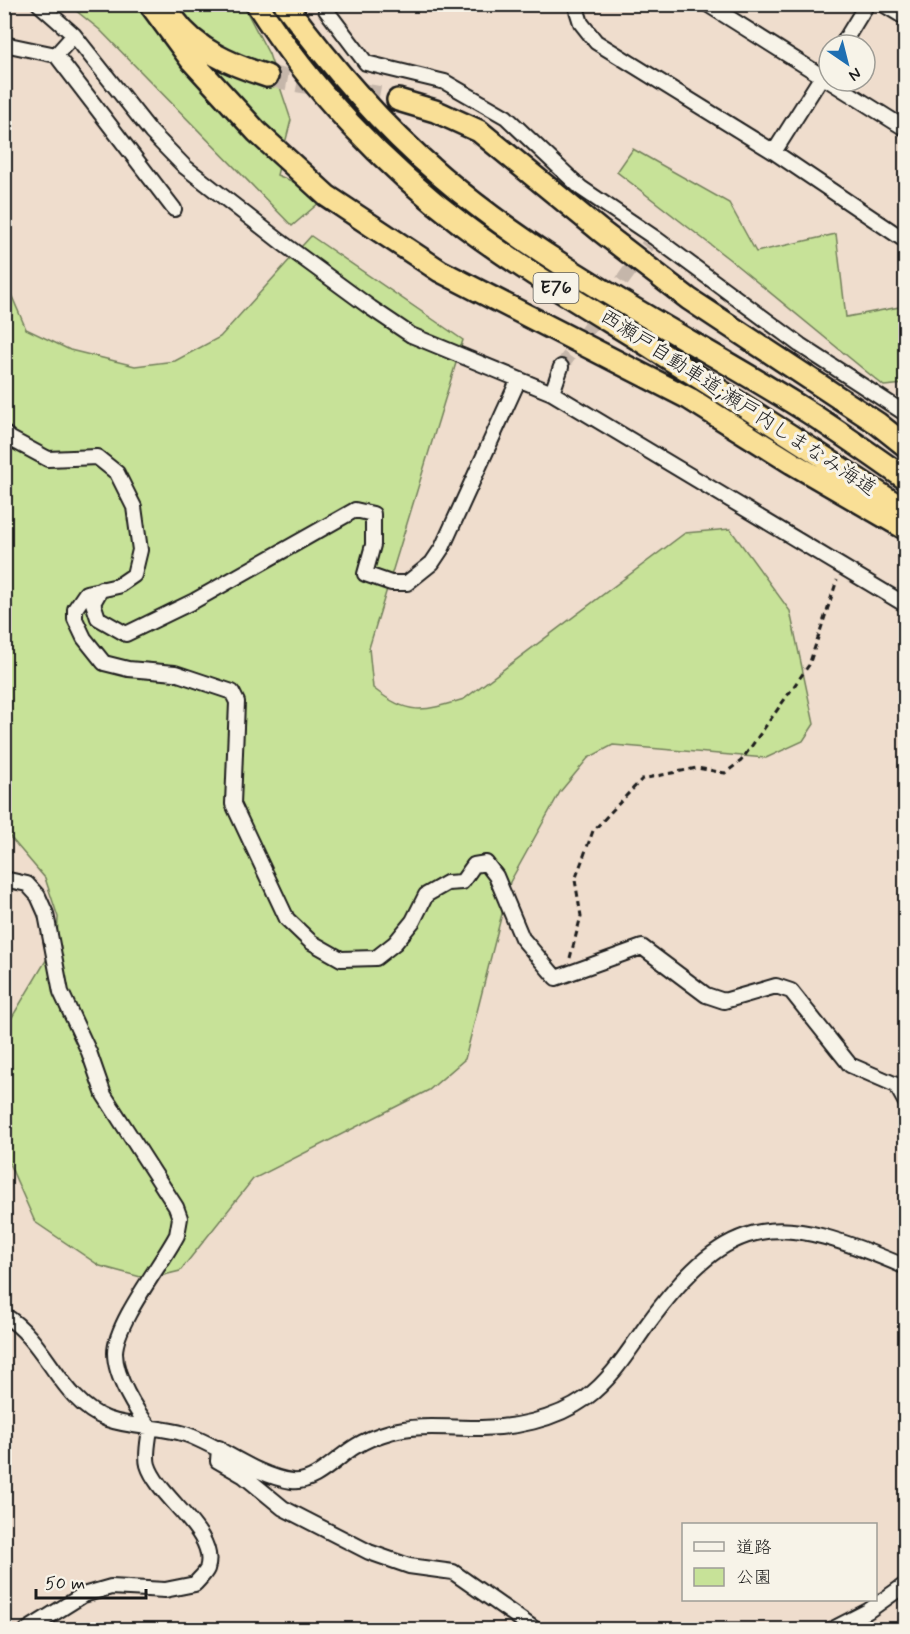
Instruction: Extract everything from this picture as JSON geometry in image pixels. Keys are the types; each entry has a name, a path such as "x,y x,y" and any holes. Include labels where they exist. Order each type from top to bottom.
{"highway":[{"path":"150,4 192,61 250,124 327,196 440,271 690,399 792,463 906,529"},
{"path":"163,4 179,27 210,53 240,68 267,76"},
{"name":"西瀬戸自動車道;瀬戸内しまなみ海道","path":"257,4 310,77 350,122 386,160 463,225 514,262 787,432 906,511"},
{"name":"西瀬戸自動車道;瀬戸内しまなみ海道","path":"285,4 328,63 368,107 426,163 480,207 528,241 665,327 801,407 906,479"},
{"path":"398,99 435,111 479,131 689,299 878,423 906,446"}],"street":[{"path":"39,4 74,35 152,132 185,167 281,242 411,335 518,381 552,393 906,605"},
{"path":"575,4 581,23 596,42 774,152 906,242"},
{"path":"707,4 817,66"},
{"path":"849,33 867,4"},
{"path":"884,4 906,18"},
{"path":"326,10 366,63 445,82 506,117 581,188 652,242 800,345 906,414"},
{"path":"56,55 74,35"},
{"path":"4,44 56,55 174,209"},
{"path":"774,152 817,84"},
{"path":"856,93 906,129"},
{"path":"552,393 561,367"},
{"path":"101,589 93,603 98,618 126,634 194,601 355,510 373,514 373,545 365,574 391,583 407,584 432,562 442,548 518,381"},
{"path":"4,433 11,440 48,459 97,457 117,473 134,507 140,550 134,575 118,586 86,592 75,609 75,619 84,638 104,663 128,669 175,673 232,692 237,702 233,804 287,919 311,942 341,959 376,958 395,943 413,921 426,895 447,883 462,882 474,865 486,864 496,876 522,938 556,978 642,947 706,995 724,1001 776,986 791,991 850,1065 901,1084 906,1103"},
{"path":"4,879 27,884 38,896 46,914 61,992 89,1052 104,1095 176,1207 180,1218 177,1235 122,1328 115,1353 134,1409 150,1428 148,1464 159,1487 192,1524 208,1551 206,1569 195,1584 165,1590 111,1587 83,1595 27,1629"},
{"path":"4,1315 21,1325 35,1341 81,1404 108,1419 184,1434 219,1448 273,1476 295,1482 324,1470 355,1446 393,1431 515,1425 557,1414 586,1397 611,1374 683,1278 718,1248 757,1231 788,1229 822,1236 860,1248 906,1268"},
{"path":"219,1448 218,1461 244,1476 283,1508 369,1552 409,1566 453,1572 536,1629"},
{"path":"831,1629 868,1611 906,1584"}],"path":[{"path":"556,978 570,961 581,916 575,880 593,831 642,779 697,768 725,773 741,761 809,665 826,607 842,567"}],"green space":[{"path":"69,5 243,5 269,54 291,120 277,175 327,196 292,226 100,30"},
{"path":"633,149 729,203 756,252 836,234 846,317 905,306 905,384 884,386 729,259 617,172"},
{"path":"311,236 463,340 369,648 373,688 396,703 416,709 437,707 464,699 685,533 730,529 790,611 814,724 803,741 766,758 613,745 588,758 560,792 510,882 465,1059 429,1090 253,1179 180,1271 148,1279 100,1266 35,1222 5,1154 5,1029 57,942 58,917 45,878 5,831 4,278 26,329 70,350 135,366 175,361 220,337"}],"tunnel":[{"path":"267,76 398,100"},
{"path":"561,367 648,245"}]}
